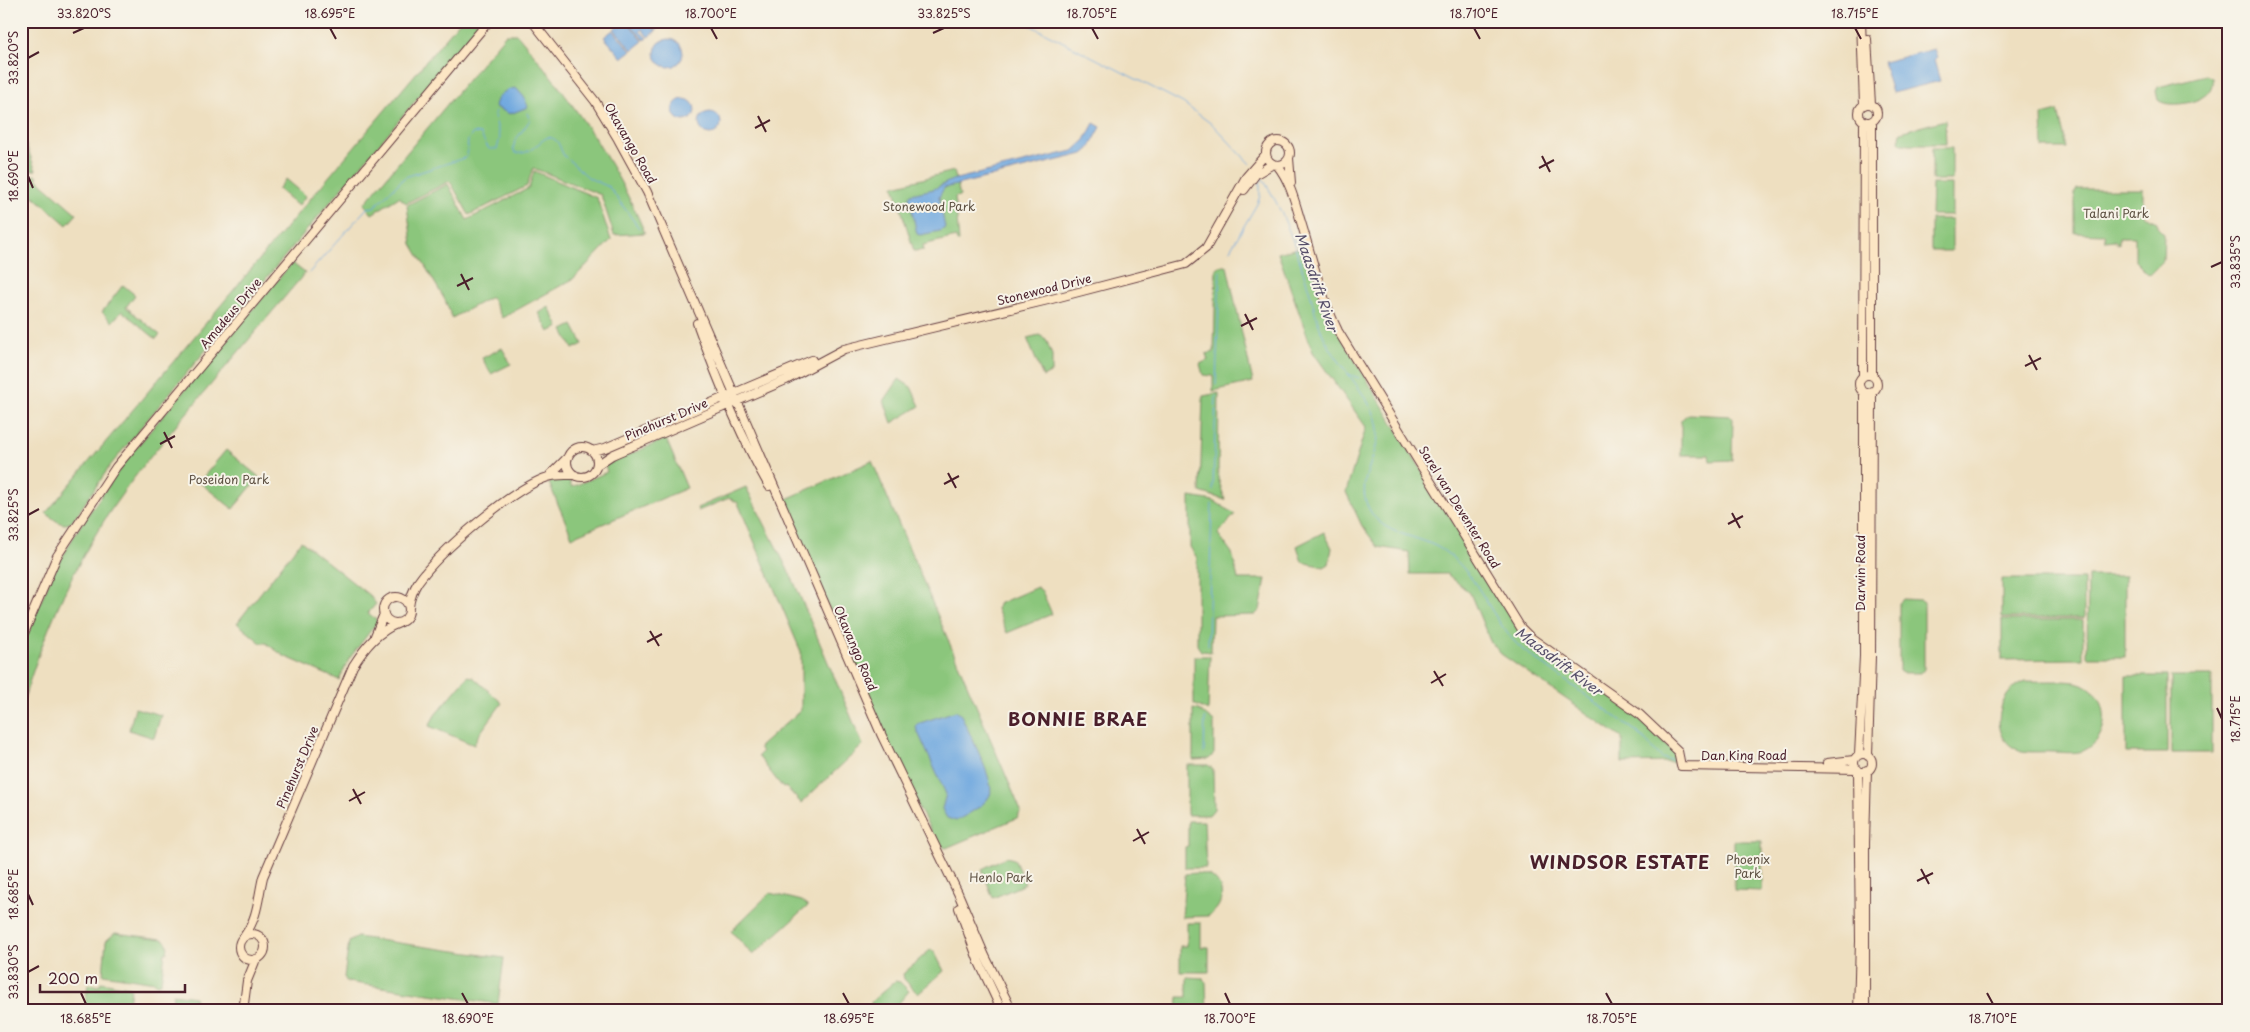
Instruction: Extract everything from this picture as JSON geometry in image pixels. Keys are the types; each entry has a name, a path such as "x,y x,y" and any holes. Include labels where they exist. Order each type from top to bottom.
{"street":[{"name":"Amadeus Drive","path":"21,640 57,556 116,467 489,21"},
{"name":"Okavango Road","path":"532,21 595,101 618,138 647,192 736,402 881,734 958,892 985,956 1012,1011"},
{"path":"1862,21 1867,105 1859,113 1868,121 1872,376 1876,382 1868,391 1859,385 1863,376 1865,337 1868,121"},
{"path":"1867,105 1877,111 1876,117 1868,121"},
{"path":"1279,141 1288,147 1289,158 1284,163 1275,165 1266,154 1269,145 1279,141"},
{"name":"Stonewood Drive","path":"747,398 786,380 844,349 1048,300 1186,264 1206,248 1234,200 1251,175 1260,167 1266,154"},
{"name":"Sarel van Deventer Road","path":"1289,158 1289,174 1295,202"},
{"name":"Stonewood Drive","path":"1260,167 1275,165"},
{"name":"Sarel van Deventer Road","path":"1275,165 1285,176 1295,202 1327,305 1338,331 1518,624 1530,637 1639,714 1678,751 1681,766"},
{"name":"Okavango Road","path":"688,289 696,319 724,397 744,442 785,518 888,756 955,897 978,960 1002,1011"},
{"name":"Stonewood Drive","path":"743,389 817,358 830,355"},
{"path":"1863,376 1872,376"},
{"name":"Pinehurst Drive","path":"592,451 605,448 743,389"},
{"name":"Darwin Road","path":"1867,770 1871,763 1868,756 1872,656 1868,391"},
{"name":"Darwin Road","path":"1857,757 1864,656 1868,391"},
{"name":"Pinehurst Drive","path":"596,465 612,455 747,398"},
{"path":"417,583 385,604 384,614 391,622 399,623 406,619 410,598 417,583 438,558 526,486 549,476 588,475 596,465 592,451 579,448 549,476"},
{"path":"568,457 568,467 575,475"},
{"path":"396,597 405,600 409,608"},
{"name":"Pinehurst Drive","path":"246,935 253,924 257,912 263,877 279,836 353,666 374,638 384,614"},
{"name":"Pinehurst Drive","path":"374,638 389,627 399,623"},
{"name":"Dan King Road","path":"1808,767 1868,756"},
{"path":"1857,757 1860,941 1858,1011"},
{"name":"Dan King Road","path":"1681,766 1808,767 1867,770"},
{"path":"1865,1011 1867,770"},
{"name":"Pinehurst Drive","path":"257,912 261,938"},
{"path":"243,1011 247,981 256,959 265,949 261,938 256,934 246,935 240,941 239,947 243,956 247,981"},
{"path":"243,956 249,960 256,959"}],"green space":[{"path":"460,21 481,21 143,425 110,466 72,522 68,524 61,523 46,513"},
{"path":"506,34 517,34 572,104 619,179 645,233 614,235 601,195 533,168 527,186 469,215 450,181 406,203 399,197 372,214 364,204"},
{"path":"2206,75 2212,78 2211,87 2207,94 2199,99 2180,104 2163,103 2158,100 2156,91 2158,87"},
{"path":"2058,111 2067,148 2043,148 2042,115"},
{"path":"1945,120 1946,144 1902,144 1899,141 1901,132"},
{"path":"21,131 34,166 36,170 21,172"},
{"path":"1932,148 1952,148 1952,180 1932,180"},
{"path":"534,171 597,198 611,240 573,279 502,318 491,297 452,318 445,300 412,244 407,205 448,184 467,220 529,188"},
{"name":"Stonewood Park","path":"954,171 960,196 955,197 959,241 957,242 956,237 923,245 924,250 914,251 894,186"},
{"path":"37,175 37,179 77,214 67,225 21,185 21,177"},
{"path":"286,179 306,196 298,206 278,189"},
{"path":"1932,184 1952,184 1952,215 1931,215"},
{"name":"Talani Park","path":"2077,189 2143,189 2143,216 2157,222 2157,227 2164,234 2163,261 2149,275 2135,261 2135,237 2119,237 2119,244 2114,240 2105,241 2104,234 2075,233 2075,193"},
{"path":"1931,219 1952,219 1952,251 1931,251"},
{"path":"1306,246 1327,314 1516,626 1632,713 1675,752 1676,762 1622,763 1622,738 1501,654 1490,641 1470,593 1447,574 1410,574 1409,552 1378,547 1362,526 1346,492 1366,427 1313,352 1278,253"},
{"path":"292,263 305,273 155,451 99,528 60,603 38,655 21,709 21,651 50,579 78,529 129,456"},
{"path":"1227,266 1253,382 1213,391 1213,376 1203,375 1200,364 1208,360 1206,354 1214,352 1216,268"},
{"path":"123,285 135,295 126,307 160,335 156,339 122,311 112,322 102,312"},
{"path":"549,307 559,327 549,332 539,313"},
{"path":"573,325 583,344 573,349 563,330"},
{"path":"1039,335 1046,339 1052,355 1052,372 1043,377 1027,338"},
{"path":"502,348 511,364 491,374 482,358"},
{"path":"899,379 911,387 920,406 892,423 884,401"},
{"path":"1219,393 1218,478 1225,500 1200,492 1203,396"},
{"path":"1688,414 1731,416 1733,419 1732,460 1710,461 1709,455 1681,455 1681,420"},
{"path":"666,439 687,488 572,537 549,483 560,478 568,478 572,487 607,472 605,465"},
{"name":"Poseidon Park","path":"226,450 259,477 233,509 199,482"},
{"path":"872,461 1021,811 1017,818 946,848 938,844 902,776 782,501"},
{"path":"746,487 794,582 863,745 801,803 786,787 783,788 758,756 762,752 759,747 801,710 801,652 738,503 729,498 698,511 697,508"},
{"path":"1190,497 1214,501 1235,514 1218,534 1232,553 1238,579 1266,579 1260,610 1255,615 1212,616 1211,652 1201,651 1197,645 1197,558 1190,547"},
{"path":"1324,532 1332,548 1329,564 1324,567 1302,562 1297,546"},
{"path":"301,541 370,596 376,604 368,613 378,621 349,659 339,680 284,656 266,643 261,643 237,623"},
{"path":"2088,576 2125,576 2125,657 2087,657"},
{"path":"2002,579 2084,579 2084,618 2002,618"},
{"path":"1037,587 1042,591 1052,614 1007,633 997,609 998,604"},
{"path":"1903,599 1921,600 1924,602 1924,669 1921,673 1902,673 1899,671 1899,603"},
{"path":"2002,620 2083,620 2083,659 2002,660"},
{"path":"1194,656 1210,656 1208,711 1194,704"},
{"path":"468,676 473,677 502,703 478,736 474,745 429,726 435,715"},
{"path":"2126,676 2167,676 2167,753 2126,753"},
{"path":"2171,676 2212,676 2212,753 2171,753"},
{"path":"2026,681 2078,682 2092,690 2099,698 2103,708 2103,728 2099,737 2083,751 2072,753 2026,752 2011,746 2004,738 1999,718 2007,696 2015,687"},
{"path":"135,708 161,715 154,738 129,730"},
{"path":"1193,709 1199,710 1214,722 1214,754 1209,759 1193,760"},
{"path":"1187,765 1208,765 1213,769 1214,809 1209,815 1187,815"},
{"path":"1188,821 1204,821 1206,868 1185,868 1185,847 1188,846"},
{"name":"Phoenix Park","path":"1734,841 1762,841 1762,891 1734,890"},
{"name":"Henlo Park","path":"1006,857 1014,859 1025,884 993,898 982,869"},
{"path":"1197,873 1210,876 1217,882 1221,892 1220,903 1208,916 1182,917 1185,874"},
{"path":"770,893 802,901 808,906 753,955 731,931"},
{"path":"1187,923 1201,923 1201,947 1209,947 1209,972 1180,972 1180,946 1187,946"},
{"path":"115,933 162,939 166,942 168,949 167,953 165,953 161,983 157,984 155,982 103,974 106,941"},
{"path":"357,937 504,958 498,1004 347,982 344,977 349,942"},
{"path":"930,950 934,951 944,971 918,994 904,979 903,974"},
{"path":"1187,977 1202,978 1206,982 1207,1011 1177,1011 1178,997 1187,997"},
{"path":"895,981 900,982 909,991 892,1011 874,1011 870,1006 872,1001"},
{"path":"101,982 131,989 128,1011 84,1011 88,984 99,986"},
{"path":"173,994 195,997 193,1011 171,1011"}],"water":[{"path":"623,21 627,21 643,41 632,50 614,29"},
{"path":"628,21 633,21 635,24 637,21 662,21 664,24 656,30 651,22 648,24 656,31 648,37 642,29 640,31 647,38 644,40"},
{"path":"613,30 631,51 622,58 604,37"},
{"path":"669,39 679,43 683,53 679,63 669,67 659,63 655,53 659,43"},
{"path":"1934,49 1937,57 1934,60 1940,81 1892,93 1883,62"},
{"path":"516,88 524,97 528,107 510,114 495,107 497,100 502,94"},
{"path":"684,99 692,102 695,110 692,118 684,121 676,118 673,110 676,102"},
{"path":"710,112 718,115 721,123 718,131 710,134 702,131 699,123 702,115"},
{"path":"1094,123 1101,127 1089,149 1083,154 944,188 939,197 945,228 940,231 917,234 909,197 911,194 934,189 952,180 1073,151 1085,140"},
{"path":"956,711 961,715 980,755 991,788 990,795 984,803 956,821 947,818 942,809 946,794 916,728 917,724"}],"waterway":[{"name":"Maasdrift River","path":"1022,21 1183,103 1213,125 1251,165"},
{"path":"308,274 367,208 374,207 405,177 467,157 468,140 473,133 480,134 489,149 497,149 500,138 494,115 495,111"},
{"path":"527,113 530,120 515,141 513,149 516,153 526,152 548,137 558,142 566,158"},
{"path":"569,160 589,178 609,187 639,228"},
{"name":"Maasdrift River","path":"1260,175 1277,203 1290,232 1323,334 1374,414 1377,423 1377,444 1364,486 1368,507 1375,517 1392,530 1434,545 1457,561 1477,586 1502,626 1523,650 1637,732 1662,758 1672,760"},
{"path":"1230,250 1257,204 1260,196 1260,176"},
{"path":"1294,240 1302,243"},
{"path":"1216,385 1220,271"},
{"name":"Maasdrift River","path":"1348,374 1359,378"},
{"path":"1213,490 1216,396"},
{"path":"1208,645 1212,504"},
{"path":"1204,753 1205,718"}],"district":[{"name":"BONNIE BRAE","path":"1078,718"},
{"name":"WINDSOR ESTATE","path":"1620,861"}]}
